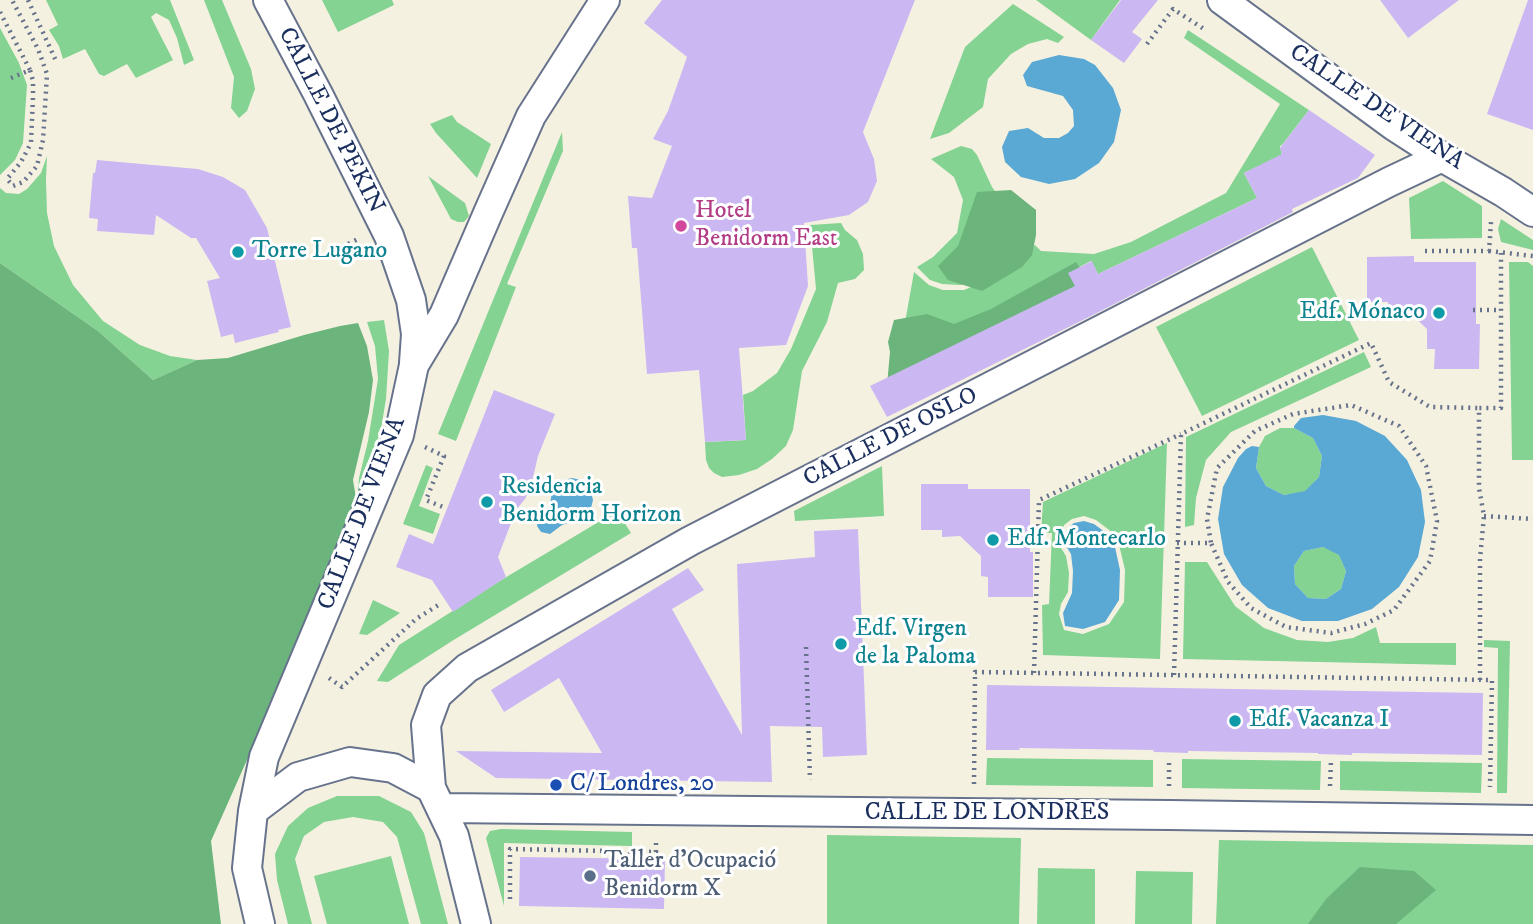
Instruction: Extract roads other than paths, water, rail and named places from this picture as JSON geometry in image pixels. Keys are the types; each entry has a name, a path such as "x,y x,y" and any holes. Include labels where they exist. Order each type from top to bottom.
{"street":[{"name":"CALLE DE PEKIN","path":"268,0 389,236 411,300 416,334 414,365"},
{"name":"CALLE DE VIENA","path":"260,924 247,868 253,811 264,757 399,435 414,365 444,315 531,116 605,0"},
{"name":"CALLE DE VIENA","path":"1222,0 1383,118 1533,212"},
{"name":"CALLE DE OSLO","path":"476,924 454,836 436,798 426,725 437,695 467,668 690,541 1442,157"},
{"path":"253,811 298,777 350,762 393,768 436,798"},
{"name":"CALLE DE LONDRES","path":"436,798 656,811 1533,820"}],"water":[{"path":"1059,55 1084,59 1095,65 1113,88 1121,110 1114,142 1099,163 1075,179 1049,184 1021,177 1005,162 1002,147 1009,131 1028,128 1044,138 1059,138 1074,126 1073,110 1063,96 1027,86 1023,75 1032,62"},
{"path":"1323,415 1356,421 1385,436 1407,460 1421,490 1425,522 1418,557 1399,587 1372,609 1338,621 1302,621 1268,608 1242,585 1224,554 1218,519 1223,487 1238,458 1246,449 1259,447 1256,468 1266,486 1284,495 1305,491 1319,477 1322,456 1313,438 1294,428 1301,418","holes":["1323,547 1339,555 1346,571 1341,589 1326,599 1308,598 1295,584 1294,566 1304,551"]},
{"path":"572,478 587,485 593,500 591,508 580,519 562,525 550,534 541,532 537,526 538,520 549,510 552,492 564,480"},
{"path":"1084,521 1094,524 1113,538 1120,570 1119,600 1105,622 1083,629 1065,626 1063,613 1072,593 1073,571 1065,533 1074,523"}],"place":[{"name":"Hotel Benidorm East","path":"681,226"},
{"name":"Torre Lugano","path":"238,252"},
{"name":"Edf. Mónaco","path":"1439,313"},
{"name":"Residencia Benidorm Horizon","path":"487,502"},
{"name":"Edf. Montecarlo","path":"993,540"},
{"name":"Edf. Virgen de la Paloma","path":"841,644"},
{"name":"Edf. Vacanza I","path":"1235,721"},
{"name":"C/ Londres, 20","path":"556,785"},
{"name":"Taller d'Ocupació Benidorm X","path":"590,876"}]}
